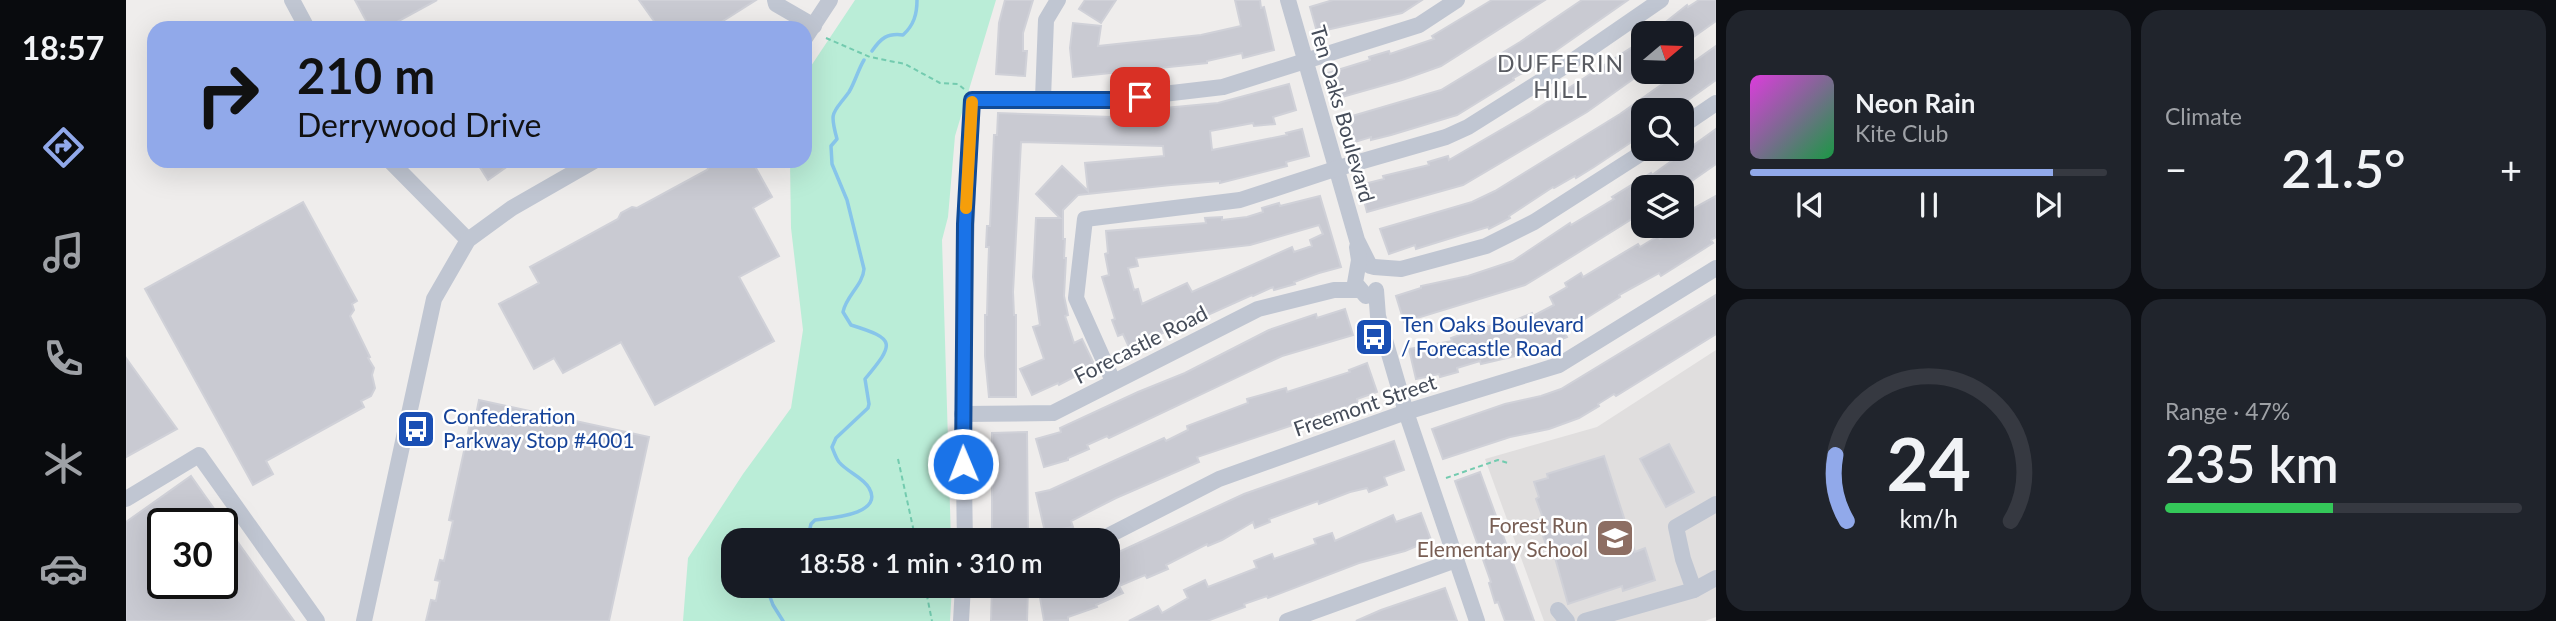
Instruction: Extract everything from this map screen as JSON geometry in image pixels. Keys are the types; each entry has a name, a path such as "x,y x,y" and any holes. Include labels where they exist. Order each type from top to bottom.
{"street":[{"path":"292,0 303,21"},
{"path":"815,34 830,0"},
{"path":"1043,99 1046,20 1058,0"},
{"name":"Ten Oaks Boulevard","path":"1288,0 1406,412 1477,621"},
{"path":"965,528 962,414 965,224 972,100 1112,100 1223,87 1419,25 1457,0"},
{"path":"1113,381 1076,298 1086,219 1240,200 1446,137 1468,127 1565,66 1661,0"},
{"path":"776,1 800,21"},
{"path":"1694,118 1716,103"},
{"path":"1367,280 1486,246 1534,222 1631,160"},
{"path":"397,168 468,240"},
{"path":"364,621 434,299 468,240 512,208 582,168"},
{"name":"Freemont Street","path":"1120,530 1219,479 1406,412 1559,365 1716,268"},
{"name":"Forecastle Road","path":"962,414 1054,413 1258,309 1367,280"},
{"path":"126,499 199,455 317,621"},
{"path":"1695,590 1683,559 1676,527 1716,504"},
{"path":"1287,621 1456,560"},
{"path":"1585,621 1607,618 1695,590 1716,578"},
{"path":"961,621 962,598"}],"path":[{"path":"815,34 870,57 905,64 940,83 958,84 972,100"},
{"path":"898,459 913,528"},
{"path":"1446,478 1498,460 1508,463"},
{"path":"927,598 932,621"}],"shaded area":[{"name":"Forest Run Elementary School","path":"1716,350 1716,617 1705,621 1544,621 1485,459 1597,427"}],"green space":[{"path":"855,0 996,0 955,136 948,217 942,240 951,528 721,528 721,598 951,598 950,621 683,621 688,558 743,474 791,408 803,330 791,228 790,168 812,168 812,64"}],"building":[{"path":"355,0 437,0 399,21 366,21"},
{"path":"639,0 756,0 723,21 654,21"},
{"path":"1005,0 1033,0 1023,33 1023,51 1027,51 1025,76 996,74 999,23"},
{"path":"1085,0 1116,0 1101,23 1079,9"},
{"path":"1235,0 1260,0 1274,50 1243,58 1242,53 1207,63 1073,77 1070,48 1073,23 1101,26 1098,46 1201,35 1241,26"},
{"path":"1333,0 1422,0 1402,13 1317,32 1310,7"},
{"path":"1492,0 1545,0 1441,66 1335,99 1328,73 1370,60 1369,57 1389,51 1390,54 1434,39 1432,36"},
{"path":"1582,0 1628,0 1551,54 1553,57 1513,78 1514,80 1457,115 1391,135 1371,140 1371,137 1348,144 1342,119 1441,90"},
{"path":"1699,0 1716,0 1716,21 1694,37 1694,21 1667,21 1687,5 1688,7"},
{"path":"1716,46 1716,80 1691,98 1643,98 1662,84 1694,84 1694,62"},
{"path":"1631,48 1631,81 1587,112 1463,185 1367,212 1360,185 1384,179 1383,176 1429,165 1428,162 1448,156 1449,160 1530,113"},
{"path":"1289,84 1296,110 1273,117 1275,124 1254,126 1253,123 1210,131 1212,150 1287,135 1286,133 1302,129 1309,156 1286,162 1287,166 1220,183 1171,185 1078,195 1063,210 1066,258 1064,296 1068,315 1065,316 1074,343 1082,339 1095,366 1059,385 1058,383 1032,395 1020,369 1044,359 1033,327 1040,325 1033,277 1036,218 1060,218 1036,194 1062,166 1088,191 1085,163 1164,156 1163,146 1021,142 1013,292 1016,315 1016,397 989,397 985,356 989,247 986,247 987,226 990,226 994,135 997,135 998,113 1112,117 1112,114 1132,111 1218,103"},
{"path":"1631,106 1631,142 1576,178 1575,176 1553,187 1509,216 1510,218 1489,229 1488,227 1416,249 1415,245 1389,254 1380,229 1472,202 1495,191"},
{"path":"1716,129 1716,164 1694,179 1694,175 1652,175 1671,161 1694,161 1694,145"},
{"path":"480,168 505,168 488,180"},
{"path":"756,168 772,197 753,208 779,256 739,277 774,341 655,405 621,342 563,373 554,358 534,369 499,304 539,283 530,267 618,219 621,213 632,207 637,208 707,170"},
{"path":"1631,185 1631,220 1525,285 1404,322 1396,296 1421,286 1468,276 1513,261 1570,223 1571,225 1614,199 1612,197"},
{"path":"1320,196 1341,267 1294,282 1295,284 1274,290 1273,287 1208,315 1207,312 1154,337 1157,342 1132,354 1123,334 1118,336 1102,277 1109,275 1105,254 1108,253 1106,231 1206,223 1205,218 1222,217 1222,220 1247,217 1263,212 1262,208 1279,203 1280,206","holes":["1319,225 1323,234 1310,240 1312,246 1294,252 1292,247 1192,292 1187,283 1142,304 1138,289 1134,290 1128,268 1138,266 1136,258 1250,245"]},
{"path":"1716,196 1716,237 1711,240 1713,243 1661,276 1659,273 1619,295 1620,297 1564,332 1567,337 1528,353 1481,364 1480,361 1440,377 1439,374 1416,379 1409,349 1452,341 1451,338 1473,330 1516,320 1532,313 1533,316 1554,305 1550,297 1567,287 1565,283 1581,273 1583,277 1638,244 1640,247 1655,238 1694,238 1694,208"},
{"path":"303,202 357,301 352,304 354,310 350,316 374,368 372,375 375,388 371,396 361,401 364,407 266,461 273,474 253,485 145,289"},
{"path":"1716,295 1716,334 1616,396 1614,394 1579,418 1549,429 1510,437 1443,459 1432,429 1505,404 1561,389"},
{"path":"1345,309 1353,335 1282,356 1109,438 1107,436 1087,445 1089,449 1068,460 1044,467 1036,439 1061,432 1060,428 1185,373 1269,330 1316,314 1317,318"},
{"path":"126,358 177,429 126,457"},
{"path":"1367,363 1377,392 1357,399 1358,404 1316,415 1317,417 1197,457 1199,462 1071,521 1073,527 1044,528 1036,493 1050,490 1164,438 1166,441 1188,430 1187,426 1248,403 1247,399 1286,388 1287,392 1350,372 1349,370"},
{"path":"479,400 649,437 609,621 426,621 431,600 436,601 440,581 435,580 440,560 444,561 453,521 449,520 471,419 475,420"},
{"path":"1027,432 1028,528 992,528 992,433"},
{"path":"1394,441 1404,470 1384,477 1387,485 1369,492 1367,488 1319,504 1318,501 1269,519 1270,522 1255,528 1253,522 1222,540 1208,546 1207,544 1166,565 1168,569 1120,586 1120,551 1244,494"},
{"path":"1669,444 1694,492 1666,507 1640,459"},
{"path":"1604,456 1635,552 1645,548 1655,580 1623,591 1622,586 1568,604 1552,547 1547,548 1538,520 1543,518 1536,499 1539,497 1534,482 1548,478 1547,474"},
{"path":"1480,472 1534,621 1505,621 1498,602 1495,603 1489,583 1491,582 1455,481"},
{"path":"191,476 214,508 147,508 147,599 238,599 238,542 294,621 126,621 126,522"},
{"path":"1421,513 1431,540 1405,551 1359,563 1268,598 1267,596 1244,604 1245,607 1207,621 1129,621 1158,606 1162,613 1188,598 1184,590 1205,580 1208,587 1257,568 1254,561 1272,554 1274,559 1316,544 1314,539 1332,533 1335,541 1393,515 1396,522"},
{"path":"1445,588 1457,621 1356,621 1381,610"},
{"path":"992,598 1028,598 1027,621 991,621"},
{"path":"1040,598 1112,598 1096,605 1097,607 1068,617 1068,620 1044,621"}],"waterway":[{"path":"872,51 885,37 903,35 907,31 914,19 917,0"},
{"path":"810,528 815,520 842,516 862,509 869,504 872,497 866,484 839,462 832,447 836,438 868,408 865,379 886,350 883,339 851,325 843,312 861,280 864,269 847,200 832,164 831,146 837,139 833,117 849,92 864,60"},
{"path":"770,598 783,621"}],"slow traffic":[{"path":"966,208 972,102"}],"place":[{"name":"Ten Oaks Boulevard / Forecastle Road","path":"1374,337"},
{"name":"Confederation Parkway Stop #4001","path":"416,429"},
{"name":"Forest Run Elementary School","path":"1615,538"}],"district":[{"name":"DUFFERIN HILL","path":"1561,77"}],"route":[{"path":"963,464 965,224 972,100 1112,100 1140,97"}]}
